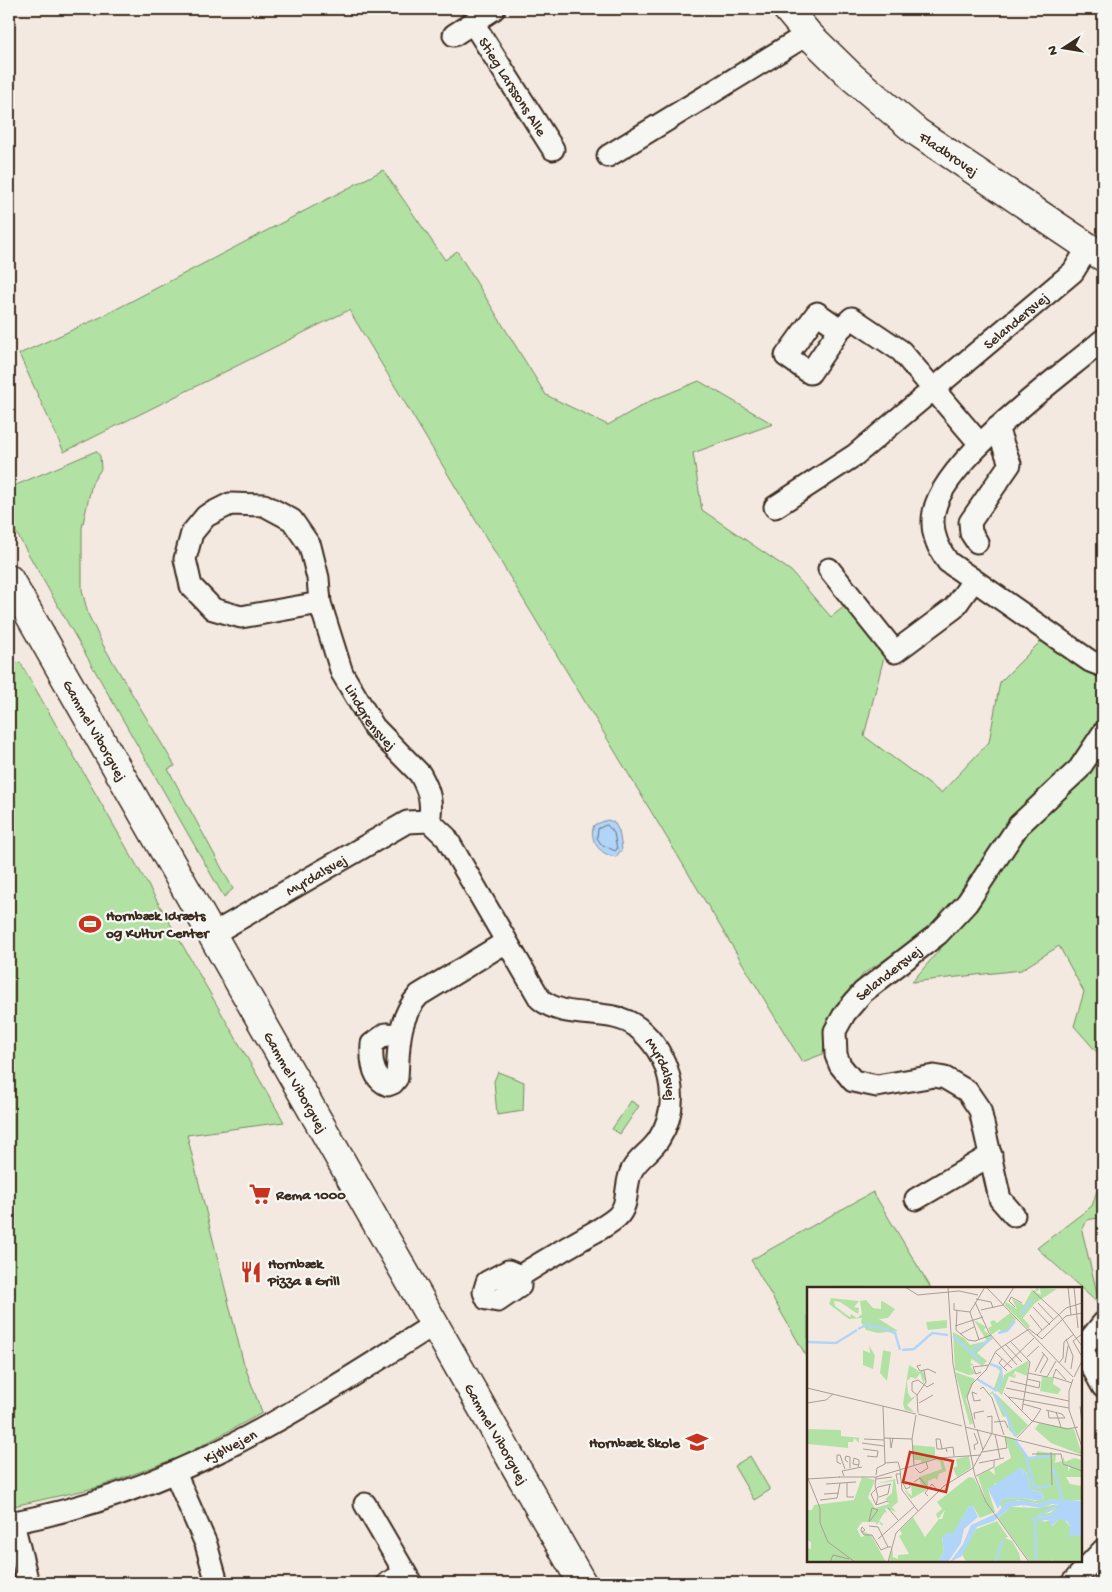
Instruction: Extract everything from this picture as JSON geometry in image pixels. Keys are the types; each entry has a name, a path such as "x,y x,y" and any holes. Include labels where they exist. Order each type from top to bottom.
{"main road":[{"name":"Fladbrovej","path":"787,9 808,34 852,77 917,132 1096,252"},
{"name":"Gammel Viborgvej","path":"9,579 433,1325 582,1583"}],"street":[{"name":"Stieg Larssons Alle","path":"454,35 494,9"},
{"name":"Stieg Larssons Alle","path":"473,23 553,149"},
{"path":"608,156 808,34"},
{"name":"Selandersvej","path":"775,507 856,455 934,387 1096,252"},
{"path":"840,329 852,318 901,351 934,387 980,444"},
{"path":"1103,340 998,428 959,466 938,499 933,526 940,551 948,562 1090,661 1103,666"},
{"path":"977,542 971,533 970,522 1010,464 998,428"},
{"name":"Lindgrensvej","path":"320,603 241,618 212,609 191,586 185,558 192,533 206,516 230,504 264,505 292,520 310,546 318,578 320,603 342,673 374,727 420,774 426,784 431,801 429,821"},
{"path":"829,569 896,652 954,608 973,581"},
{"name":"Selandersvej","path":"1014,1215 1000,1199 980,1110 967,1091 945,1078 934,1076 922,1076 877,1086 854,1081 840,1065 836,1055 836,1031 845,1013 863,992 938,934 968,903 1019,825 1079,769 1103,733"},
{"name":"Myrdalsvej","path":"211,935 407,822 429,821 446,837 536,995 546,1004 562,1011 620,1019 638,1028 659,1051 666,1064 672,1092 670,1110 660,1138 631,1171 622,1211 618,1216 520,1276"},
{"path":"399,1035 403,1018 419,995 506,942"},
{"path":"916,1199 991,1155"},
{"path":"1103,1323 1082,1349 1103,1387"},
{"name":"Kjølvejen","path":"11,1523 100,1501 175,1473 221,1452 283,1418 433,1325"},
{"path":"175,1473 206,1544 217,1583"},
{"path":"365,1504 402,1580"},
{"path":"11,1523 28,1583"},
{"path":"1072,1583 1103,1550"}],"green space":[{"path":"383,170 445,260 457,251 546,395 608,425 650,401 699,381 773,424 693,453 702,510 791,571 831,617 845,606 885,653 864,736 941,793 989,742 1000,682 1043,639 1103,678 1103,717 1097,733 940,923 863,974 827,1027 823,1054 802,1062 349,310 64,452 19,354 101,317"},
{"path":"96,451 100,456 101,469 92,483 82,528 82,590 88,614 103,645 175,766 168,769 233,889 224,897 9,520 9,488"},
{"name":"Hornbæk Idræts og Kultur Center","path":"20,662 284,1122 187,1135 243,1361 262,1413 182,1456 99,1487 9,1507 9,666"},
{"path":"1103,754 1103,1059 1074,1026 1084,992 1059,946 1021,970 912,982 974,909 1022,837"},
{"path":"498,1072 524,1082 523,1111 497,1115 494,1081"},
{"path":"631,1101 639,1106 620,1134 612,1129"},
{"path":"1103,1172 1103,1217 1087,1220 1082,1231 1100,1305 1037,1248 1092,1206"},
{"path":"873,1192 930,1287 807,1287 807,1357 751,1260"},
{"path":"750,1456 770,1490 754,1500 734,1466"}],"water":[{"path":"607,820 614,822 619,831 622,849 616,857 600,850 594,841 594,825"}],"place":[{"name":"Hornbæk Idræts og Kultur Center","path":"90,924"},
{"name":"Rema 1000","path":"260,1194"},
{"name":"Hornbæk Pizza & Grill","path":"251,1272"},
{"name":"Hornbæk Skole","path":"697,1442"}]}
